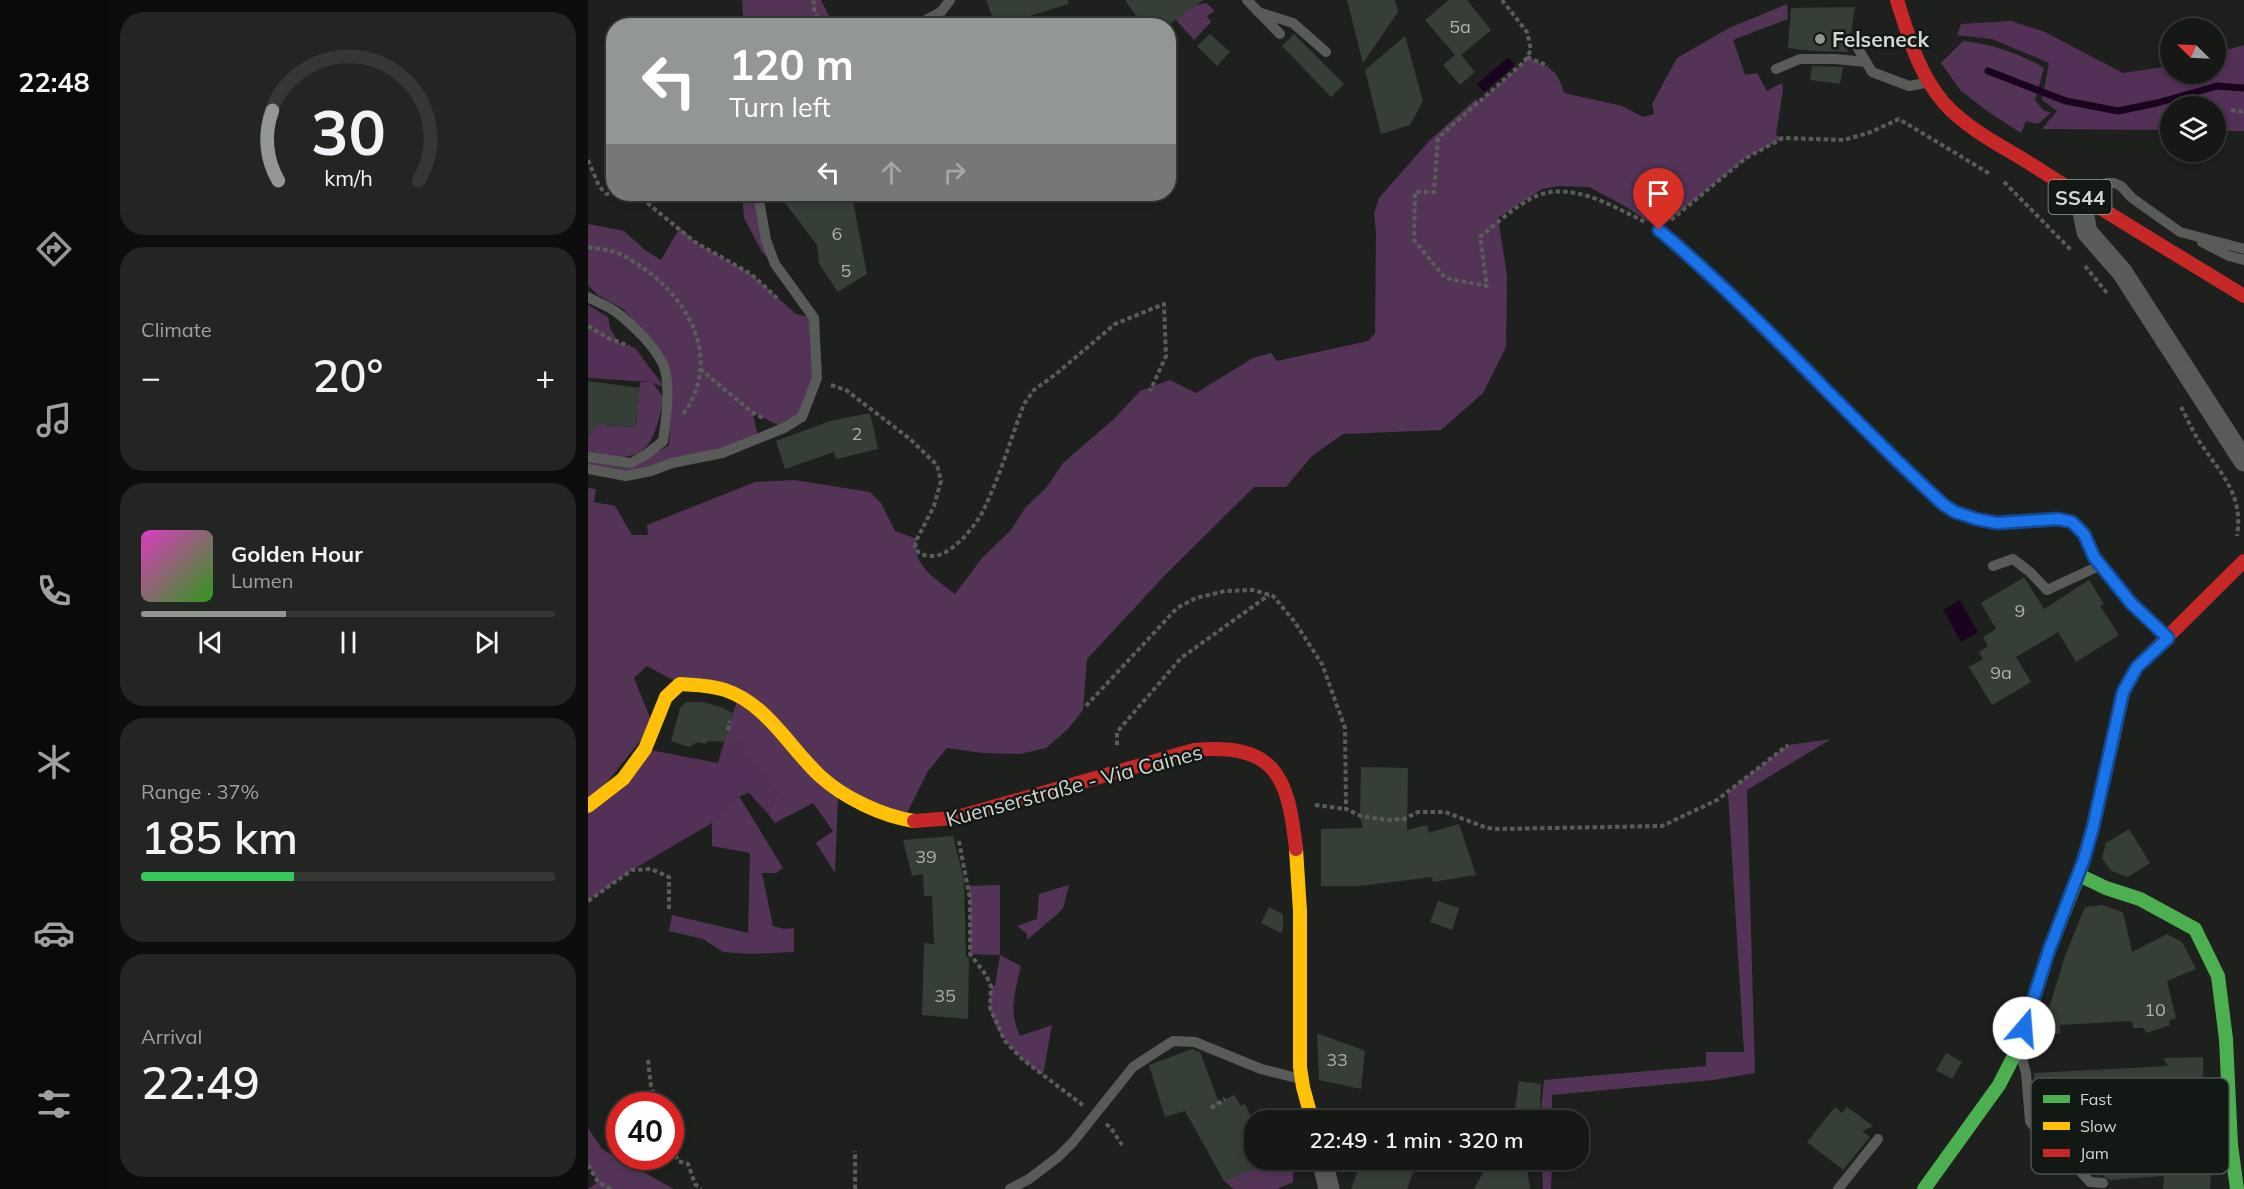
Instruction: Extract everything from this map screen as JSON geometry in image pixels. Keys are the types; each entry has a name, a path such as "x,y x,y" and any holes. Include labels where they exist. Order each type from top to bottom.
{"street":[{"name":"SS44","path":"1897,0 1915,58 1928,82 1945,104 1968,124 2086,200 2244,296"},
{"path":"2086,200 2083,212 2087,232 2122,272 2244,461"},
{"path":"1924,1189 1999,1085 2019,1046 2049,950 2079,875 2093,827 2123,692 2137,667 2244,561"},
{"name":"Kuenserstraße - Via Caines","path":"588,806 623,779 645,749 666,697 680,684 712,685 734,692 751,702 820,777 841,791 884,812 912,821 954,818 1194,750 1220,747 1246,750 1275,771 1285,792 1294,821 1300,944 1299,1043 1302,1080 1310,1110"},
{"path":"2079,875 2140,899 2195,929 2218,976 2226,1039 2228,1078"},
{"path":"2229,1103 2236,1189"},
{"path":"1324,1170 1329,1189"}],"lane":[{"path":"930,18 941,12 950,0"},
{"path":"1247,0 1280,34"},
{"path":"1258,12 1293,23 1326,52"},
{"path":"1853,40 1872,72 1910,86 1928,82"},
{"path":"1776,69 1800,59 1866,62"},
{"path":"2086,200 2099,186 2114,183 2180,232 2229,256 2244,260"},
{"path":"588,469 626,476 651,471 672,463 722,453 784,428 802,417 817,378 814,318 775,264 766,240 759,201"},
{"path":"1659,230 1691,256 1944,505 1955,512 1997,523 2058,519 2072,522 2084,534 2094,557 2131,603 2168,638"},
{"path":"2180,232 2244,249"},
{"path":"588,297 619,314 656,354 664,365 667,399 663,441 647,454 631,463 588,457"},
{"path":"1993,566 2013,560 2048,590 2101,565"},
{"path":"1010,1189 1029,1179 1058,1157 1133,1067 1173,1041 1195,1042 1261,1069 1302,1080"},
{"path":"2019,1046 2026,1073 2031,1121"},
{"path":"1838,1189 1878,1139"},
{"path":"2083,1174 2090,1182 2103,1183"}],"path":[{"path":"814,0 813,6 817,16"},
{"path":"1502,0 1527,32 1530,50 1527,57 1438,138 1434,192 1415,192 1414,240 1445,278 1487,286 1480,237 1532,198 1549,192 1575,193 1598,199 1659,230 1746,158 1783,138 1844,140 1871,132 1899,119 2005,183 2075,254"},
{"path":"1527,57 1548,66"},
{"path":"2231,110 2244,112"},
{"path":"588,160 599,186 606,194"},
{"path":"645,201 695,242 751,274 796,315 814,318"},
{"path":"588,248 616,252 658,279 682,304 700,344 700,369 753,413 784,428"},
{"path":"2082,262 2109,296"},
{"path":"817,378 846,390 910,439 937,465 941,482 934,506 917,539 915,548 922,555 936,556 949,550 972,530 984,509 1024,404 1034,390 1115,324 1164,304 1166,357 1150,391"},
{"path":"588,326 608,339 635,348"},
{"path":"2177,399 2198,440 2239,493 2242,523 2235,541"},
{"path":"1086,706 1177,608 1196,598 1225,591 1253,590 1272,596 1294,621 1322,664 1345,729 1346,809 1361,816 1396,820 1418,812 1445,812 1487,828 1498,829 1662,826 1717,800 1788,746"},
{"path":"1133,768 1116,745 1117,732 1181,658 1269,595"},
{"path":"958,841 970,899 970,954 986,975 991,986 990,1008 1005,1041 1022,1059 1111,1128 1122,1145"},
{"path":"588,901 632,870 651,869 669,877 669,909"},
{"path":"648,1060 653,1092"},
{"path":"1211,1108 1225,1099"},
{"path":"855,1151 855,1189"},
{"path":"684,1163 688,1164 694,1184 700,1189"},
{"path":"588,1165 598,1182 611,1189"}],"shaded area":[{"path":"742,0 821,0 830,18 808,17 743,18"},
{"path":"1206,3 1215,11 1207,16 1211,22 1194,40 1176,18 1196,5"},
{"path":"1787,4 1788,19 1733,40 1745,75 1757,73 1767,91 1782,83 1776,135 1783,138 1746,158 1659,229 1623,205 1589,187 1559,186 1542,189 1498,218 1507,275 1506,347 1483,393 1441,430 1343,434 1312,456 1286,487 1254,487 1166,574 1087,659 1083,710 1067,730 1046,748 1020,754 983,753 947,748 928,771 904,819 838,797 835,873 816,843 833,831 813,803 775,823 768,814 778,794 724,742 739,695 680,684 647,666 634,678 653,725 588,806 588,488 596,489 594,502 615,506 632,535 648,535 647,525 755,482 794,480 870,492 881,503 895,531 917,539 918,557 927,571 955,594 982,558 1011,530 1025,508 1046,488 1063,463 1115,418 1140,391 1170,380 1196,393 1253,358 1271,353 1277,361 1368,341 1375,333 1376,233 1374,214 1379,198 1429,141 1476,99 1479,102 1527,57 1551,69 1558,78 1564,93 1622,106 1643,117 1654,114 1652,104 1677,58 1729,28"},
{"path":"2011,21 2045,32 2123,73 2160,67 2160,84 2226,84 2226,50 2244,45 2244,131 2226,131 2226,96 2160,96 2160,130 2042,129 2057,111 2042,100 2049,63 1992,39 1957,35 1961,24"},
{"path":"1963,41 2005,50 2044,68 2035,100 2043,110 2051,113 2038,124 2026,121 2021,133 1961,91 1941,63"},
{"path":"1508,57 1515,65 1484,92 1477,84"},
{"path":"743,201 760,201 775,264 762,252 744,218"},
{"path":"588,224 624,231 645,250 661,260 681,229 695,242 751,274 796,314 814,318 817,378 802,417 784,428 753,413 758,438 626,476 588,469 588,457 604,460 649,457 669,445 671,414 656,345 623,309 598,295 588,285"},
{"path":"588,305 608,317 610,328 618,342 635,348 666,389 652,382 588,378"},
{"path":"640,382 652,382 664,398 650,442 634,455 622,457 588,452 588,436 592,432 588,428 599,412 606,425 636,427"},
{"path":"1960,600 1978,632 1961,642 1943,610"},
{"path":"1831,739 1747,790 1755,1073 1713,1080 1552,1095 1552,1110 1541,1110 1544,1080 1706,1066 1706,1052 1744,1052 1728,792 1788,745"},
{"path":"738,741 778,794 768,814 749,793 740,796 712,823 632,870 588,901 588,806 645,749 718,763 724,742"},
{"path":"739,796 783,868 776,873 762,873 773,926 784,929 794,928 794,952 750,954 723,952 703,939 669,931 672,915 748,933 750,853 712,846 712,823"},
{"path":"1000,885 1000,955 970,954 968,886"},
{"path":"1069,885 1063,909 1027,940 1027,934 1017,926 1037,919 1039,894"},
{"path":"1000,955 1021,966 1013,1009 1020,1036 1052,1025 1043,1075 1026,1062 1004,1039 990,1010 991,986 995,986"},
{"path":"588,1128 602,1149 606,1151 606,1170 640,1170 674,1189 588,1189 598,1182 588,1165"},
{"path":"1250,1170 1293,1170 1293,1182 1277,1189 1234,1189 1224,1181"},
{"path":"1542,1170 1552,1170 1551,1189 1543,1189"}],"building":[{"path":"986,0 1068,0 1069,4 1023,18 993,18"},
{"path":"1125,0 1203,0 1176,20 1137,18"},
{"path":"1347,0 1395,0 1398,12 1363,63"},
{"path":"1449,0 1467,0 1491,30 1461,55 1475,72 1460,85 1443,65 1455,55 1425,20"},
{"name":"Felseneck","path":"1855,7 1851,33 1846,40 1848,52 1788,48 1791,8"},
{"path":"1210,34 1230,52 1217,66 1197,46"},
{"path":"1294,34 1344,84 1331,97 1282,46"},
{"path":"1405,36 1423,101 1410,125 1381,134 1365,70"},
{"path":"1812,66 1843,67 1840,84 1810,80"},
{"path":"783,201 853,201 867,274 838,292 819,264 817,245"},
{"path":"588,381 640,388 636,427 601,424 588,436"},
{"path":"870,413 878,449 836,459 834,452 785,469 776,441 830,421"},
{"path":"2024,577 2044,609 2089,580 2104,604 2100,606 2119,635 2076,662 2058,632 2016,657 2031,682 1992,705 1969,667 1983,659 1979,652 1988,646 1983,637 1996,629 1981,603"},
{"path":"686,702 703,702 733,713 724,742 709,741 705,744 698,742 689,747 671,741 680,708"},
{"path":"1361,767 1408,768 1407,830 1427,825 1429,833 1459,824 1476,875 1433,882 1432,877 1360,886 1321,886 1321,829 1363,828 1360,817"},
{"path":"2129,829 2150,863 2128,877 2111,871 2102,858 2106,843"},
{"path":"953,836 964,880 966,957 969,957 968,1019 922,1015 924,943 934,944 932,896 924,896 923,874 912,876 903,840"},
{"path":"1438,901 1459,908 1452,930 1430,922"},
{"path":"2102,905 2123,912 2132,952 2167,934 2182,942 2196,969 2167,981 2176,1018 2169,1021 2170,1025 2147,1033 2143,1028 2133,1028 2132,1021 2060,1025 2060,1034 2041,1034 2065,956 2085,907"},
{"path":"1269,907 1283,914 1281,933 1261,923"},
{"path":"1317,1033 1365,1051 1361,1089 1319,1080"},
{"path":"1192,1049 1200,1052 1219,1103 1234,1095 1241,1106 1245,1104 1248,1110 1244,1110 1244,1170 1252,1170 1224,1181 1185,1111 1165,1117 1149,1065"},
{"path":"1946,1053 1962,1062 1952,1079 1936,1070"},
{"path":"2203,1057 2203,1078 2034,1078 2034,1073 2168,1066 2163,1058"},
{"path":"1519,1081 1541,1084 1540,1110 1515,1109"},
{"path":"1835,1107 1842,1113 1847,1107 1873,1126 1862,1131 1870,1137 1843,1170 1807,1142"},
{"path":"1358,1170 1414,1170 1407,1189 1351,1189"},
{"path":"1484,1170 1527,1170 1530,1189 1474,1189"},
{"path":"2103,1174 2211,1174 2210,1189 2163,1189 2164,1176 2110,1180"}],"waterway":[{"path":"1988,71 2066,101 2118,111 2217,86 2244,88"}],"traffic: fast":[{"path":"1924,1189 1999,1085 2019,1046 2049,950 2079,875 2093,827 2117,721"},
{"path":"2079,875 2106,888 2140,899 2195,929 2218,976 2226,1039 2228,1078"},
{"path":"2229,1103 2231,1145 2237,1189"}],"traffic: slow":[{"path":"588,806 623,779 645,749 666,697 680,684 714,687 740,697 753,705 777,727 809,765 840,792 889,815 914,821"},
{"path":"1296,849 1300,911 1300,1067 1309,1110"}],"traffic: jam":[{"path":"1897,0 1910,41 1927,79 1944,103 1964,122 2244,296"},
{"path":"2117,721 2123,692 2137,667 2244,561"},
{"path":"914,821 954,818 1194,750 1221,749 1243,752 1260,759 1272,769 1282,783 1288,801 1296,849"}],"place":[{"name":"Felseneck","path":"1820,39"}],"route":[{"path":"1659,230 1691,256 1944,505 1955,512 1997,523 2058,519 2072,522 2084,534 2094,557 2131,603 2168,638 2137,667 2123,692 2084,859 2049,950 2024,1028"}]}
